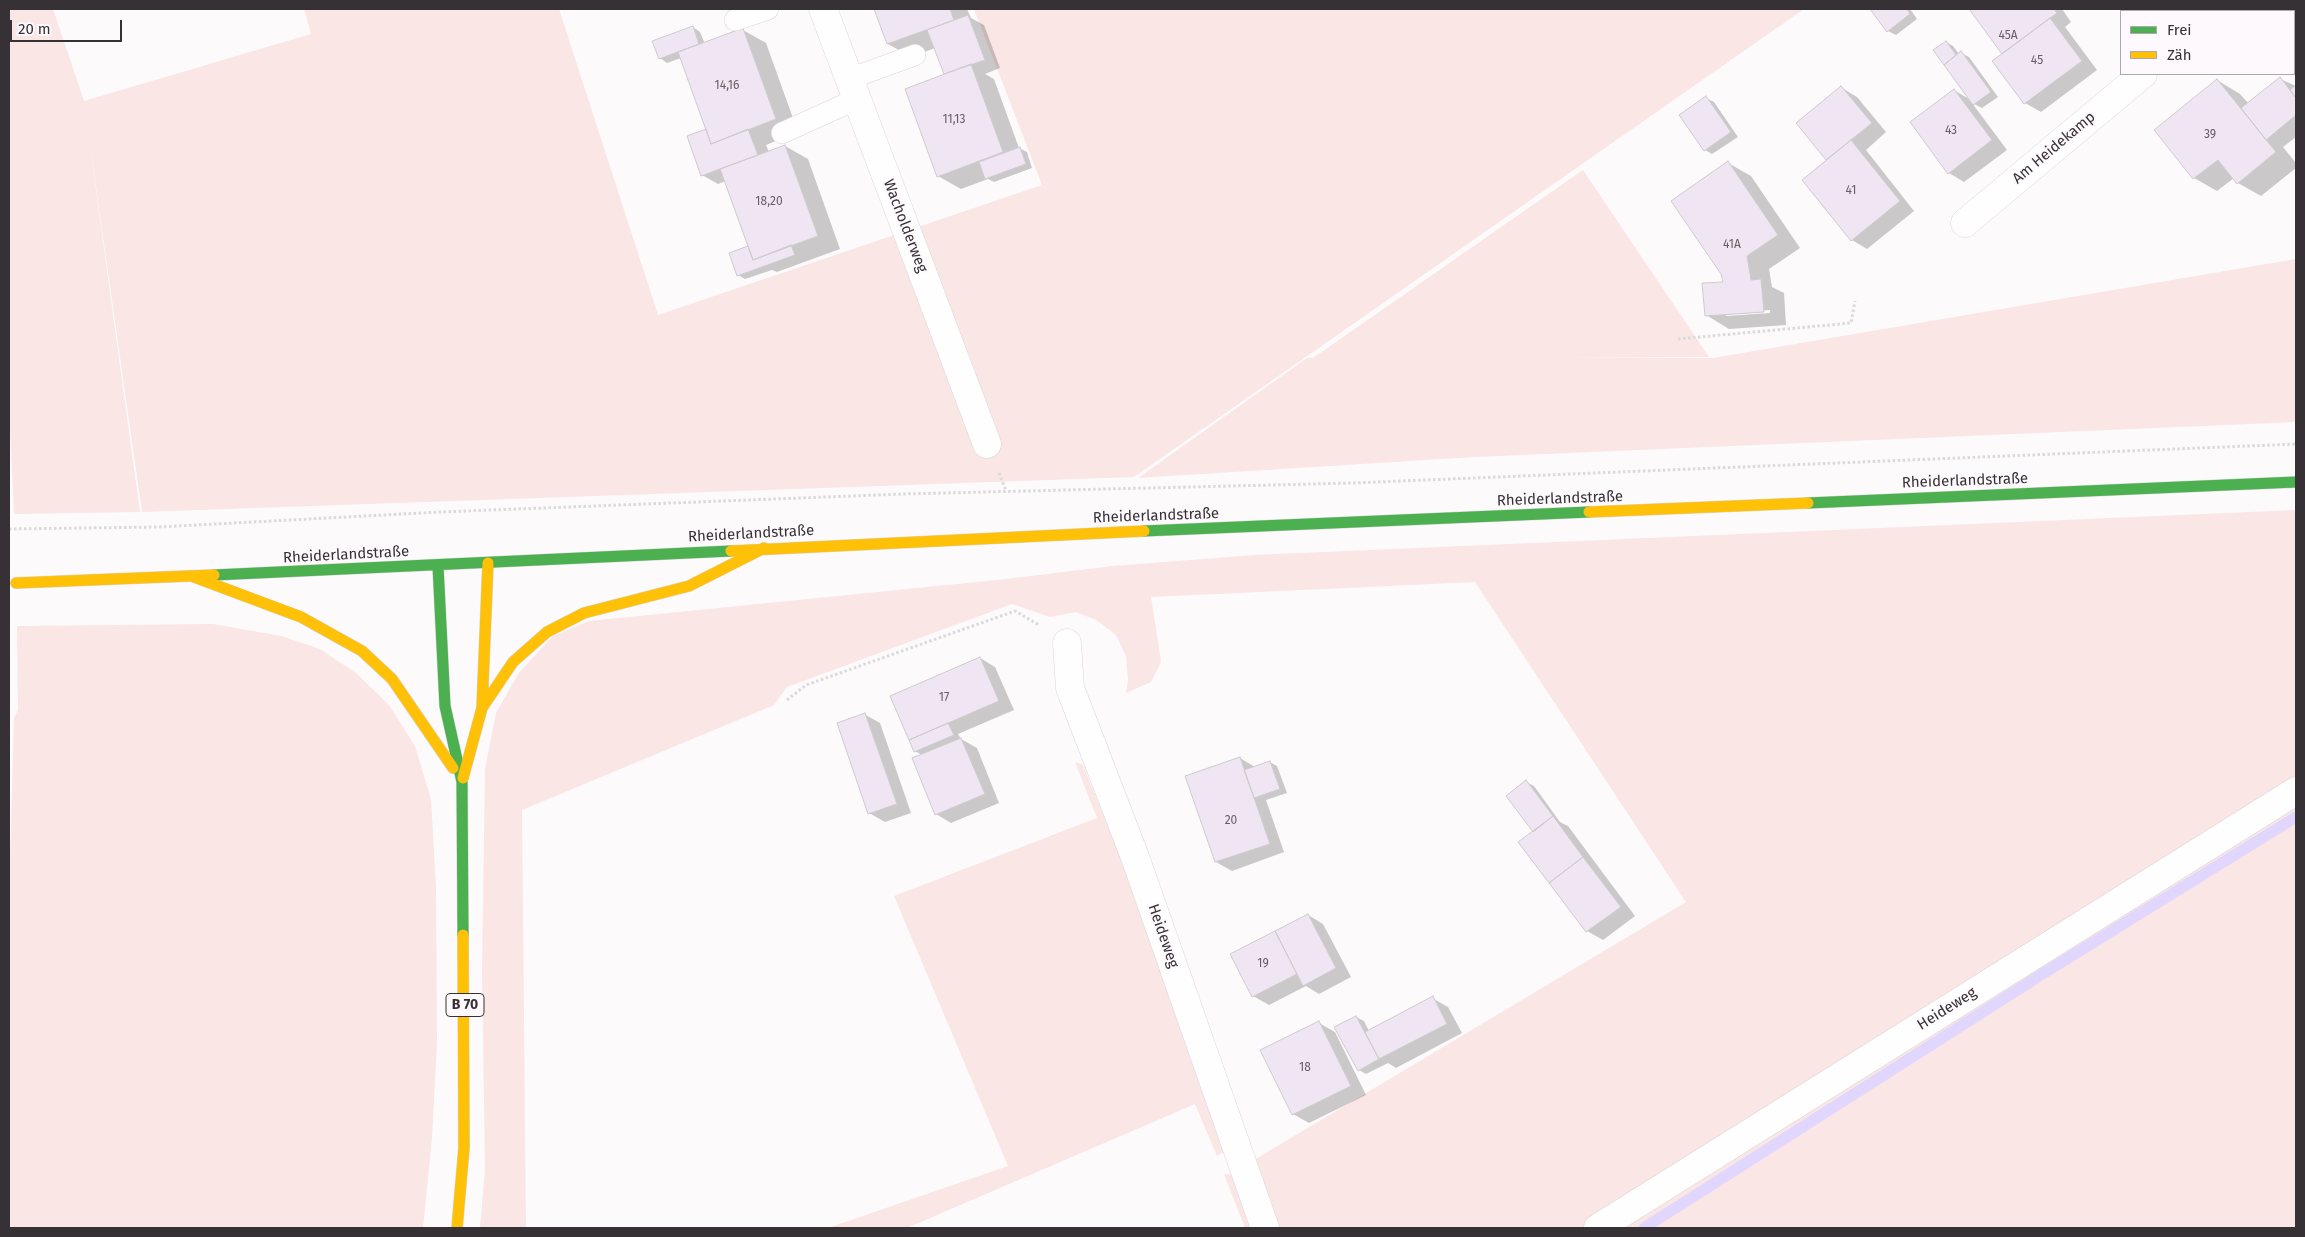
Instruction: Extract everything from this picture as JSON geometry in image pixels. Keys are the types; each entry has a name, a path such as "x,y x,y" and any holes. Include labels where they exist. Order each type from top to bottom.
{"main road":[{"name":"Rheiderlandstraße","path":"16,583 194,577 764,548 2296,482"},
{"path":"482,708 513,662 547,632 584,613 689,586 764,548"},
{"name":"B 70","path":"462,782 482,708 488,563"},
{"name":"B 70","path":"438,566 445,706 462,782 464,1148 457,1228"},
{"path":"194,577 301,617 362,651 392,679 462,782"}],"street":[{"name":"Wacholderweg","path":"823,9 987,444"},
{"name":"Am Heidekamp","path":"1964,223 2142,75"},
{"name":"Heideweg","path":"1067,642 1070,688 1135,857 1266,1228"},
{"name":"Heideweg","path":"1598,1228 2296,791"}],"lane":[{"path":"735,20 768,9"},
{"path":"782,133 853,89 915,55"}],"path":[{"path":"1678,339 1851,323 1855,301"},
{"path":"9,529 158,527 440,512 903,494 1353,483 2296,444"},
{"path":"787,700 806,685 1015,611 1067,642"}],"shaded area":[{"path":"9,9 53,9 84,101 311,34 304,9 559,9 658,315 1042,185 974,9 1804,9 1134,477 142,512 86,117 140,512 14,514 9,405"},
{"path":"1583,170 1709,357 1555,358 1713,358 2296,259 2296,422 1474,457 1138,478 1307,358 1313,358"},
{"path":"2296,510 2296,778 1588,1228 1277,1228 1254,1160 1686,902 1475,582 1151,597 1161,662 1151,682 1126,693 1128,680 1126,656 1116,635 1096,620 1076,612 1050,617 1012,604 787,687 774,705 522,810 526,1228 480,1228 485,1169 482,970 485,769 496,713 518,674 553,636 589,621 997,580 1113,566 1255,555"},
{"path":"213,624 281,636 320,649 356,673 389,705 415,746 431,799 436,886 437,1042 432,1138 423,1228 9,1228 9,898 14,718 18,710 17,626"},
{"path":"1075,762 1083,765 1162,960 1228,1149 1217,1156 1195,1104 907,1228 828,1228 1008,1166 894,896 1097,818"},
{"path":"2296,805 2296,1228 1615,1228"},
{"path":"1224,1174 1237,1175 1256,1228 1245,1228"}],"building":[{"path":"874,9 950,9 954,20 887,44"},
{"path":"1870,9 1907,9 1910,14 1887,32"},
{"path":"1969,9 2054,9 2057,13 2002,54"},
{"path":"968,15 985,60 944,74 927,30"},
{"path":"2050,18 2082,61 2024,104 1992,61"},
{"path":"693,26 699,44 659,59 652,41"},
{"path":"743,28 776,119 711,144 678,52"},
{"path":"1946,41 1956,55 1944,65 1933,50"},
{"path":"2296,44 2296,70 2295,68"},
{"path":"1961,51 1991,92 1973,105 1944,65"},
{"path":"971,64 1003,152 937,177 905,89"},
{"path":"2280,77 2296,98 2296,115 2266,140 2241,108"},
{"path":"2217,79 2276,152 2237,184 2218,160 2193,179 2154,130"},
{"path":"2296,85 2296,98 2290,90"},
{"path":"1841,86 1872,123 1826,160 1796,123"},
{"path":"1954,89 1992,140 1948,174 1910,122"},
{"path":"1706,96 1731,132 1704,151 1679,115"},
{"path":"706,129 711,144 748,129 758,155 701,176 687,136"},
{"path":"1851,140 1900,201 1851,241 1802,180"},
{"path":"785,145 818,236 753,260 720,169"},
{"path":"1020,147 1026,164 985,179 979,162"},
{"path":"1728,161 1778,235 1747,256 1751,280 1761,279 1764,312 1705,316 1702,283 1723,282 1721,274 1671,201"},
{"path":"791,245 795,255 737,276 729,253 748,246 753,260"},
{"path":"980,657 999,701 909,740 890,696"},
{"path":"865,713 897,804 868,814 837,723"},
{"path":"948,723 954,735 914,752 909,740"},
{"path":"961,738 985,794 935,815 912,758"},
{"path":"1240,757 1270,844 1215,862 1185,776"},
{"path":"1270,761 1280,789 1254,798 1244,770"},
{"path":"1526,780 1553,816 1533,832 1506,796"},
{"path":"1553,816 1583,857 1549,883 1518,842"},
{"path":"1583,857 1621,907 1586,932 1549,883"},
{"path":"1308,914 1336,968 1303,986 1275,931"},
{"path":"1275,931 1297,974 1252,997 1230,954"},
{"path":"1433,996 1447,1024 1379,1059 1365,1032"},
{"path":"1356,1016 1379,1059 1358,1071 1334,1027"},
{"path":"1319,1021 1351,1086 1292,1115 1260,1050"}],"waterway":[{"path":"1644,1228 2044,973 2296,817"}],"traffic: fast":[{"path":"1808,503 2296,482"},
{"path":"1144,531 1589,512"},
{"path":"214,575 731,551"},
{"path":"438,566 445,706 462,782 463,935"}],"traffic: slow":[{"path":"1589,512 1808,503"},
{"path":"731,551 1144,531"},
{"path":"482,708 513,662 547,632 584,613 689,586 764,548"},
{"path":"463,778 482,708 488,563"},
{"path":"16,583 214,575"},
{"path":"194,577 301,617 362,651 392,679 453,768"},
{"path":"457,1228 464,1148 463,935"}]}
